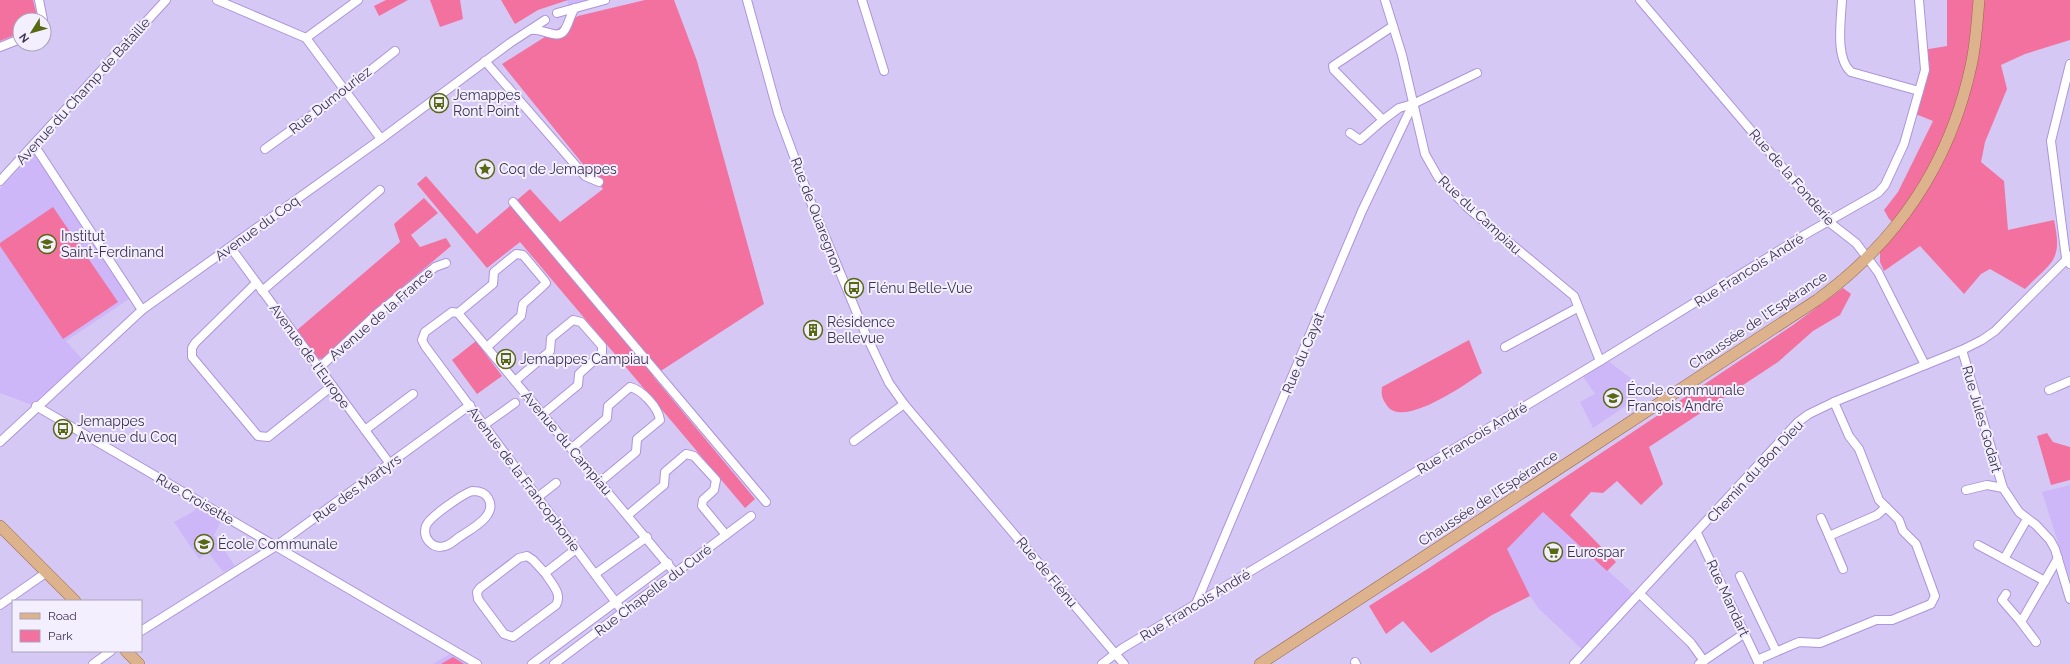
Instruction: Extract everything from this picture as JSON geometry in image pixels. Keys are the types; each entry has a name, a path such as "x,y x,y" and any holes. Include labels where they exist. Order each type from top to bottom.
{"main road":[{"name":"Chaussée de l'Espérance","path":"1260,664 1817,300 1835,287 1868,258 1921,192 1944,149 1963,99 1972,64 1979,0"},
{"path":"0,526 75,600"},
{"path":"127,652 139,664"}],"street":[{"path":"39,0 41,12"},
{"name":"Avenue du Champ de Bataille","path":"0,181 166,0"},
{"path":"217,0 306,38 381,139"},
{"path":"306,38 358,0"},
{"path":"549,33 545,27 545,20 550,14 605,0"},
{"name":"Rue de Quaregnon","path":"747,0 778,113 813,207 871,347 889,383 904,404 978,490"},
{"path":"862,0 884,71"},
{"name":"Rue du Campiau","path":"1385,0 1394,26 1426,154 1438,177 1469,209 1574,296 1600,362"},
{"name":"Rue de la Fonderie","path":"1640,0 1829,222 1856,243 1868,258 1878,272 1925,365"},
{"path":"1842,0 1841,55 1848,69 1851,72 1919,91"},
{"name":"Rue Francois André","path":"1102,664 1196,604 1600,362 1868,199 1885,185 1904,144 1925,70 1919,0"},
{"path":"528,31 538,29 555,35 562,33 575,8"},
{"path":"557,13 564,18 566,24"},
{"name":"Avenue du Coq","path":"0,442 36,406 142,310 231,248 485,61 545,20"},
{"path":"1383,120 1334,70 1333,66 1394,26"},
{"path":"0,47 12,42"},
{"name":"Rue Dumouriez","path":"265,150 333,100 395,51"},
{"path":"485,61 585,176 599,182"},
{"path":"2069,259 2051,141 2070,64"},
{"path":"1350,133 1360,140 1399,108 1413,104 1477,73"},
{"name":"Rue du Cayat","path":"1196,604 1362,211 1413,104"},
{"path":"34,145 142,310"},
{"path":"262,291 380,190"},
{"path":"513,202 766,502"},
{"name":"Avenue de l'Europe","path":"231,248 390,464"},
{"path":"458,313 492,284 494,272 516,254 523,255 546,283 523,304 521,316 487,347"},
{"name":"Chemin du Bon Dieu","path":"1574,664 1697,533 1798,422 1809,414 1834,402 1962,350 1982,340 1995,331 2069,259"},
{"name":"Avenue de la France","path":"319,368 379,312 435,266 446,263"},
{"path":"256,283 195,343 192,348 192,356 258,436 268,437 332,386"},
{"path":"1505,347 1578,308"},
{"name":"Avenue de la Francophonie","path":"458,313 452,312 425,332 422,340 425,346 623,612"},
{"name":"Avenue du Campiau","path":"458,313 647,537 675,573"},
{"path":"515,381 550,351 551,338 573,320 581,322 602,346 602,353 579,374 578,385 544,414"},
{"name":"Rue Jules Godart","path":"1962,350 2003,488 2010,501 2027,519 2036,525 2047,536 2055,549 2070,599"},
{"path":"2049,390 2070,381"},
{"path":"572,448 607,418 608,406 630,387 638,389 659,413 660,420 637,439 636,452 600,482"},
{"path":"365,430 413,394"},
{"path":"1758,662 1776,651 1799,642 1820,643 1876,620 1892,620 1930,604 1935,596 1916,544 1903,531 1899,520 1879,500 1859,449 1849,436 1834,402"},
{"path":"484,425 515,403"},
{"path":"854,441 904,404"},
{"name":"Rue Croisette","path":"36,406 477,664"},
{"name":"Rue des Martyrs","path":"142,630 276,546 470,406"},
{"path":"628,515 664,485 665,472 686,454 694,456 716,480 714,490 703,500 702,506 726,535"},
{"path":"538,497 556,483"},
{"path":"1966,490 1987,486 2003,488"},
{"name":"Rue de Flénu","path":"978,490 1124,664"},
{"path":"472,491 485,495 490,505 487,516 449,545 439,547 433,545 426,536 427,524 461,497 472,491"},
{"path":"1829,536 1877,515 1886,507"},
{"name":"Rue Chapelle du Curé","path":"554,664 751,516"},
{"path":"1821,518 1843,569"},
{"path":"2004,559 2027,519"},
{"name":"Rue Mandart","path":"1697,533 1758,662"},
{"path":"595,574 647,537"},
{"path":"1978,545 2044,581"},
{"path":"545,573 576,549"},
{"path":"527,556 533,560 545,573 559,595 559,600 556,605 513,637 504,634 478,599 477,592 480,588 520,558 527,556"},
{"path":"2020,622 2058,558"},
{"path":"532,664 668,563"},
{"path":"0,605 47,572"},
{"path":"1740,576 1776,651"},
{"path":"1640,594 1691,643 1701,662 1745,633"},
{"path":"2006,594 2002,600 2036,642"},
{"path":"92,664 110,652"}],"shaded area":[{"path":"567,0 605,0 569,10"},
{"name":"Institut Saint-Ferdinand","path":"34,153 129,299 66,341 82,359 32,405 0,393 0,189"},
{"name":"École communale François André","path":"1608,361 1648,391 1593,428 1580,402 1595,394 1583,376"},
{"path":"2070,485 2070,580 2042,492"},
{"name":"École Communale","path":"197,506 222,520 214,535 235,566 223,572 208,552 199,559 174,522 194,511"},
{"path":"1543,512 1637,597 1585,652 1538,608 1527,591 1506,549"},
{"path":"455,651 477,664 433,664"}],"green space":[{"path":"0,0 33,0 36,12 12,12 12,36 0,41"},
{"path":"386,0 408,0 379,16 374,6"},
{"path":"430,0 460,0 463,19 440,27"},
{"path":"501,0 568,0 538,10 515,24"},
{"path":"645,0 674,0 697,61 764,304 653,376 755,499 745,508 520,242 487,268 417,184 426,176 477,234 530,189 560,222 603,189 502,64 578,16"},
{"path":"1947,0 2070,0 2070,40 2025,54 2001,65 2007,89 1985,142 1981,162 2004,181 2008,230 2054,220 2057,245 2056,253 2048,266 2025,289 1990,269 1981,274 1964,294 1920,246 1884,271 1880,262 1880,244 1896,225 1889,219 1884,210 1898,192 1933,121 1913,113 1925,70 1923,50 1947,46"},
{"path":"424,198 438,213 411,235 420,247 446,238 451,246 380,306 325,358 319,359 296,331 400,242 394,224"},
{"path":"53,207 118,302 63,339 0,246 0,243"},
{"path":"1843,288 1851,294 1840,315 1813,331 1778,362 1649,447 1663,484 1641,505 1617,481 1603,493 1591,492 1570,515 1616,562 1607,571 1543,512 1507,549 1530,596 1492,615 1431,653 1403,621 1386,634 1369,606 1429,568 1793,325"},
{"path":"1469,340 1482,373 1448,395 1418,409 1405,412 1393,411 1386,404 1382,396 1382,387"},
{"path":"476,341 502,376 477,394 452,360"},
{"path":"2047,433 2053,442 2070,447 2070,480 2051,485 2037,436"},
{"path":"453,657 464,664 441,664"}],"place":[{"name":"Jemappes Ront Point","path":"439,103"},
{"name":"Coq de Jemappes","path":"485,169"},
{"name":"Institut Saint-Ferdinand","path":"47,244"},
{"name":"Flénu Belle-Vue","path":"854,288"},
{"name":"Résidence Bellevue","path":"813,330"},
{"name":"Jemappes Campiau","path":"506,359"},
{"name":"École communale François André","path":"1613,398"},
{"name":"Jemappes Avenue du Coq","path":"63,429"},
{"name":"École Communale","path":"204,544"},
{"name":"Eurospar","path":"1553,552"}]}
